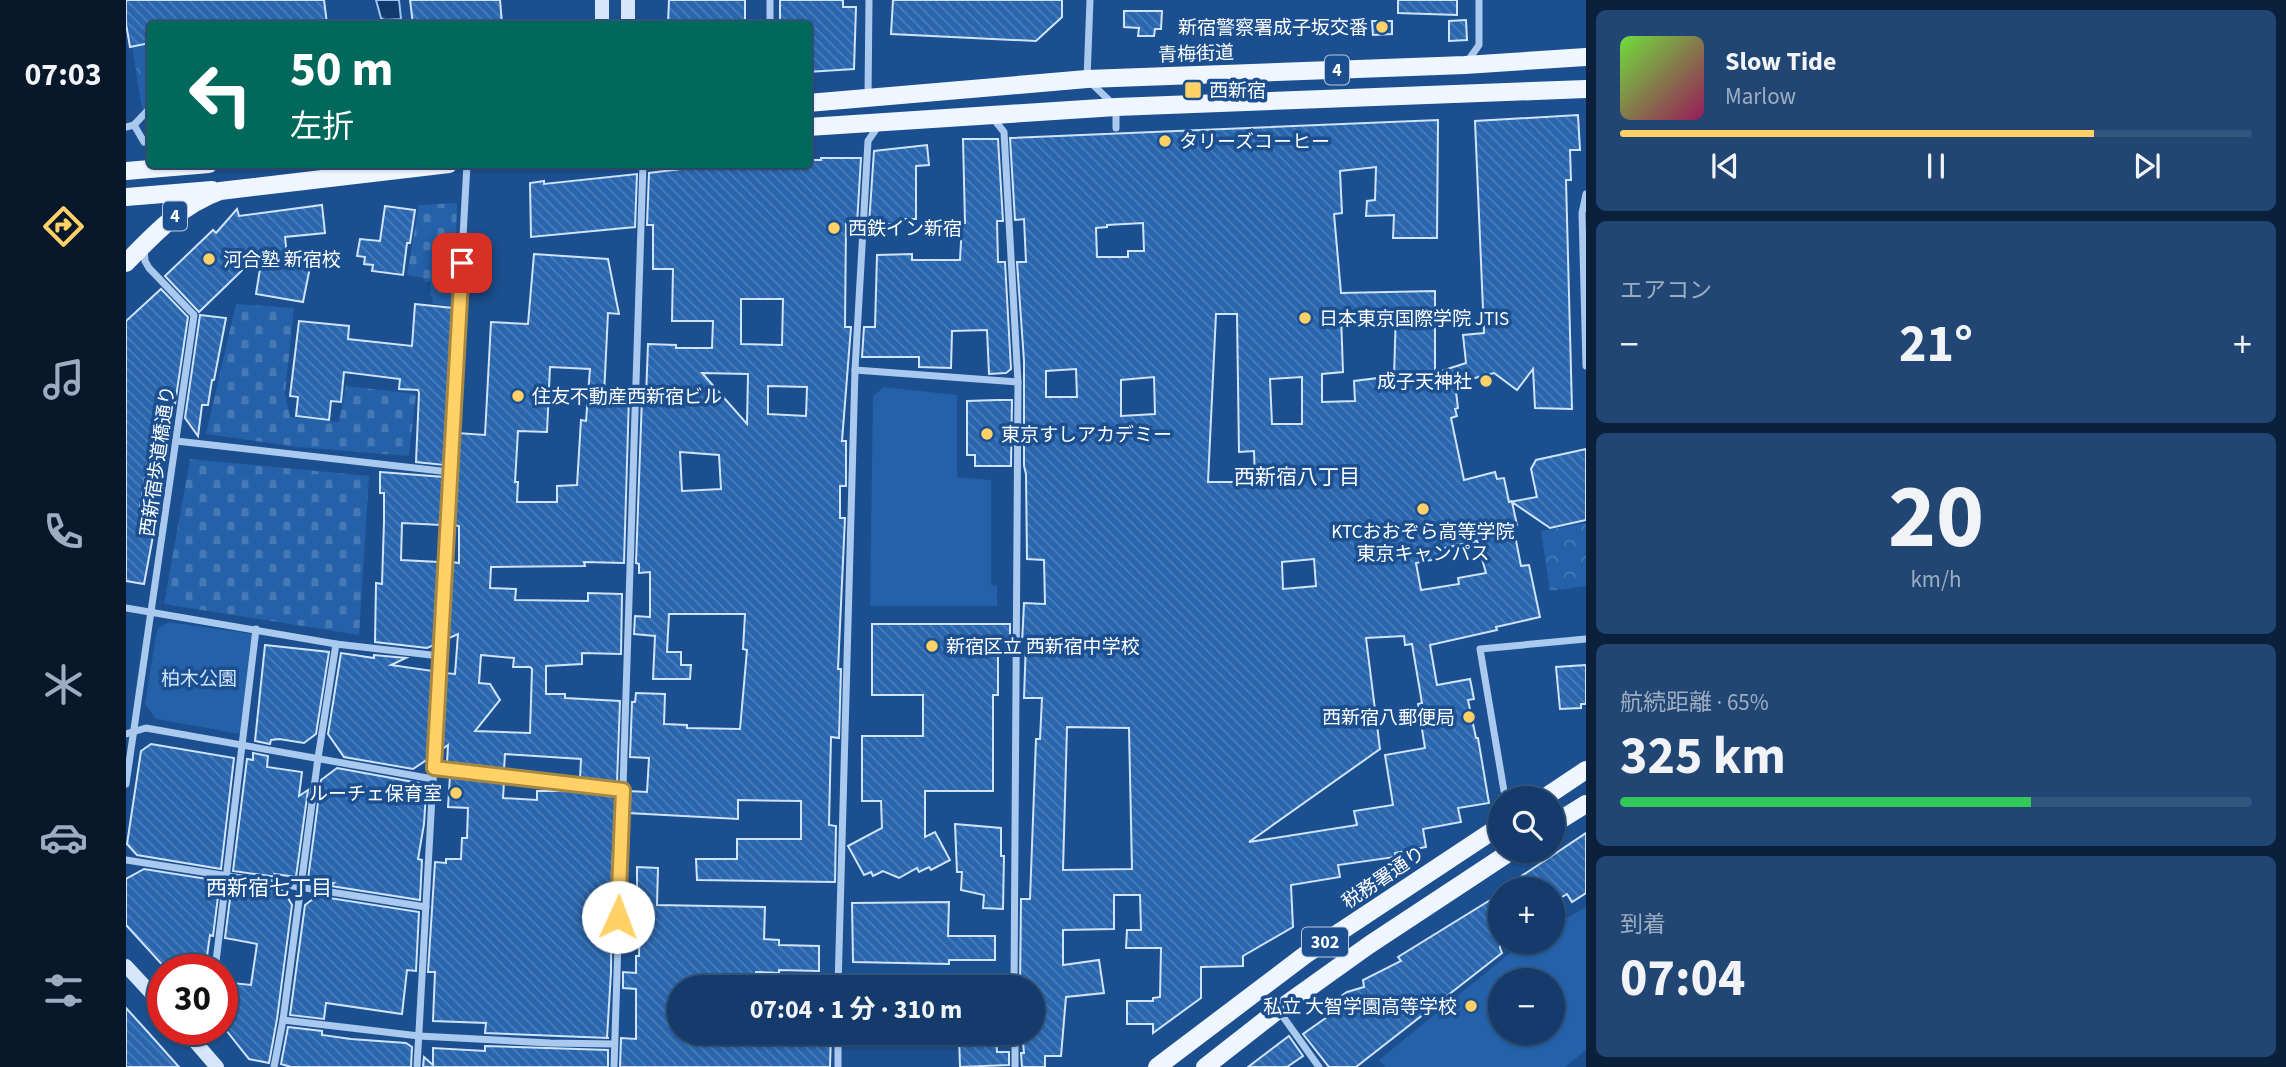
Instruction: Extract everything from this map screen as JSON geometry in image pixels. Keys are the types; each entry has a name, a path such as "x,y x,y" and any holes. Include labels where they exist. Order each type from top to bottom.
{"main road":[{"name":"青梅街道","path":"812,103 1087,79 1465,65 1586,57"},
{"name":"4","path":"812,127 1116,107 1586,89"},
{"path":"126,171 162,168"},
{"name":"4","path":"126,263 173,217 193,203 220,191 414,168"},
{"path":"126,197 236,188"},
{"path":"1562,786 1586,770"},
{"path":"1565,817 1586,804"},
{"name":"税務署通り","path":"1157,1067 1305,955 1488,834"},
{"name":"302","path":"1207,1066 1278,1010 1354,956 1494,863"},
{"path":"1246,999 1245,1013 1251,1016 1299,981 1354,956"},
{"path":"1176,1067 1193,1055 1207,1066"}],"street":[{"path":"602,0 602,21"},
{"path":"628,0 628,21"},
{"path":"770,0 770,21"},
{"path":"868,97 869,0"},
{"path":"1090,0 1087,79 1116,107 1116,128"},
{"path":"1465,65 1479,45 1479,0"},
{"path":"144,142 130,126 147,111"},
{"path":"990,115 1004,132 1018,382 1014,975"},
{"path":"838,975 855,370 868,141 881,121"},
{"path":"417,1067 467,168"},
{"path":"614,1067 643,168"},
{"path":"1586,194 1582,213 1586,366"},
{"name":"西新宿歩道橋通り","path":"126,784 129,733 151,612 194,315 149,268 143,253 144,244"},
{"path":"855,370 1018,382"},
{"path":"176,441 450,472"},
{"path":"126,608 336,645 440,656"},
{"path":"217,954 256,629"},
{"path":"1503,786 1479,649 1586,639"},
{"path":"274,1067 284,1020 318,758 336,645"},
{"path":"129,733 146,728 433,779"},
{"path":"434,768 623,790"},
{"path":"126,860 426,906"},
{"path":"126,966 147,989"},
{"path":"1278,1010 1320,1067"},
{"path":"284,1020 419,1036 550,1044 614,1044"},
{"path":"201,1045 217,1067"},
{"path":"838,1045 838,1067"},
{"path":"1014,1045 1015,1067"}],"green space":[{"path":"166,17 167,21 147,21 147,112 142,108 128,21"},
{"path":"457,203 454,306 433,304 430,296 431,282 407,275 419,205"},
{"path":"236,304 294,308 285,394 290,417 339,422 346,386 416,394 409,456 298,447 206,434"},
{"path":"884,387 957,395 957,477 991,480 991,585 997,586 997,606 870,606 873,396"},
{"path":"190,459 369,476 359,635 164,604"},
{"path":"1586,523 1586,586 1550,591 1541,531"},
{"name":"柏木公園","path":"169,622 252,634 240,734 156,719 145,704 157,629"},
{"name":"私立 大智学園高等学校","path":"1586,907 1586,1050 1565,1067 1385,1067 1379,1060 1488,971 1488,1045 1565,1045 1565,968 1492,968 1509,954 1565,954 1565,919"}],"water":[{"path":"376,0 399,0 401,19 381,18"}],"building":[{"path":"126,0 324,0 327,21 147,21 147,44 130,47"},
{"path":"410,0 500,0 502,21 413,21"},
{"path":"669,0 745,0 745,21 668,21"},
{"path":"780,0 843,0 843,7 856,7 854,69 812,72 812,21 780,21"},
{"path":"893,0 1062,0 1062,17 1036,41 891,34"},
{"path":"1398,0 1457,0 1457,15 1398,13"},
{"path":"1124,11 1162,11 1161,29 1155,29 1154,36 1138,36 1139,28 1124,27"},
{"path":"1466,20 1467,40 1449,41 1449,21"},
{"path":"1372,21 1392,21 1392,34 1373,35"},
{"path":"1578,115 1580,150 1570,150 1571,180 1566,180 1572,409 1535,408 1533,369 1517,390 1494,373 1455,383 1458,408 1455,409 1457,416 1451,418 1464,480 1495,472 1497,479 1504,478 1509,502 1537,497 1531,469 1536,460 1586,449 1586,520 1550,528 1512,502 1517,525 1513,525 1521,566 1529,565 1540,617 1430,645 1437,685 1470,679 1474,699 1468,700 1478,738 1488,803 1458,808 1461,822 1423,829 1426,847 1395,853 1395,857 1338,865 1340,877 1291,885 1293,927 1243,956 1243,966 1201,967 1201,998 1153,1033 1153,1024 1127,1024 1127,1001 1153,1001 1153,998 1160,997 1161,948 1126,948 1127,930 1141,930 1140,895 1114,895 1114,929 1063,930 1063,965 1099,960 1104,993 1066,997 1061,1056 1045,1056 1045,1067 1022,1067 1023,1045 1045,1045 1045,975 1020,975 1021,899 1030,899 1036,739 1040,739 1042,698 1024,698 1024,603 1045,604 1044,560 1027,559 1024,361 1017,262 1026,262 1024,219 1015,220 1010,138 1438,120 1437,238 1393,238 1394,215 1366,216 1367,201 1375,200 1376,167 1340,171 1342,213 1334,214 1341,293 1435,291 1435,373 1466,363 1463,335 1484,333 1475,121","holes":["1143,223 1144,251 1128,251 1128,257 1097,257 1096,228","1396,312 1394,376 1354,381 1355,401 1322,402 1322,374 1343,372 1341,315","1216,314 1237,314 1239,452 1254,451 1255,482 1208,482","1076,369 1077,397 1046,397 1046,371","1154,377 1155,414 1121,416 1121,380","1302,377 1302,424 1272,424 1270,379","1477,541 1486,573 1458,578 1459,584 1421,590 1416,563 1442,558 1440,549","1314,559 1316,586 1283,589 1282,562","1404,636 1405,645 1412,644 1422,703 1418,704 1425,748 1385,755 1393,805 1354,811 1357,825 1249,842 1380,749 1366,638","1067,727 1129,728 1132,869 1063,870"]},
{"path":"963,139 998,139 1003,221 997,221 998,262 1005,262 1011,369 1006,373 989,374 987,330 952,331 951,368 919,367 919,357 862,357 864,327 875,327 877,255 912,254 912,260 960,260 962,223 965,223"},
{"path":"927,145 929,165 916,166 916,219 903,219 903,224 869,224 874,151"},
{"path":"861,158 857,224 846,224 845,327 851,327 842,441 846,441 846,486 840,486 840,518 845,518 838,669 841,669 839,738 831,737 829,825 836,826 835,882 697,880 696,859 737,859 737,839 801,839 801,801 738,800 738,819 628,813 629,791 647,792 649,758 630,757 632,702 635,702 636,693 665,694 664,724 687,725 687,728 740,729 747,650 743,649 745,614 669,614 667,652 681,652 681,665 691,665 690,679 653,679 655,636 634,634 635,616 650,617 650,572 639,573 639,564 636,563 642,397 646,397 648,344 676,345 676,348 712,348 713,321 672,321 673,269 653,269 653,225 647,225 649,173 690,168 812,168 812,160","holes":["741,299 783,299 782,345 741,344","702,373 748,374 747,424","768,386 807,387 806,416 768,414","680,452 719,455 721,489 682,491"]},
{"path":"637,174 635,227 531,237 530,183 544,181 544,184"},
{"path":"322,205 325,233 285,237 288,264 310,267 303,302 256,294 263,250 199,312 165,276 213,230 216,233 237,209 239,216"},
{"path":"385,206 415,210 403,275 372,271 373,265 364,264 365,257 357,256 360,239 380,241"},
{"path":"534,254 608,259 619,314 608,313 604,395 629,396 624,563 584,562 585,566 491,567 490,588 516,589 515,600 588,601 588,593 622,594 621,654 582,653 582,664 546,666 546,694 565,694 565,698 620,701 617,783 580,779 581,759 505,754 504,770 447,763 448,745 441,750 445,673 455,674 458,634 447,639 451,562 459,563 459,526 453,525 458,433 485,435 491,322 528,324","holes":["550,367 590,369 586,421 581,420 577,485 557,486 557,502 517,502 518,482 515,482 518,431 547,432","481,655 514,658 513,667 532,669 530,733 475,731 500,700 490,684 479,683"]},
{"path":"161,289 188,317 175,404 170,397 160,466 147,464 137,533 153,536 144,584 126,581 126,321"},
{"path":"415,304 453,308 444,465 416,462 419,393 418,390 399,389 400,379 344,372 341,402 331,401 329,420 296,416 298,397 290,396 299,321 349,326 348,339 412,346"},
{"path":"200,315 226,318 208,405 202,405 198,436 185,418"},
{"path":"1012,400 1011,466 975,466 975,455 967,455 967,401"},
{"path":"380,472 444,477 441,525 402,523 401,560 439,562 434,645 427,648 375,642 376,583 382,584 384,521 384,493 380,493"},
{"path":"872,624 1010,624 1010,641 998,641 998,695 993,695 993,791 925,791 925,837 935,832 950,860 931,870 929,867 919,872 917,868 899,878 883,871 873,876 871,872 864,875 848,846 882,828 881,801 862,801 862,736 923,736 923,695 872,695"},
{"path":"265,645 329,652 316,734 304,743 279,739 271,740 270,744 255,741"},
{"path":"341,653 374,658 374,655 406,658 391,665 433,671 428,759 413,769 344,757 328,734"},
{"path":"1586,665 1586,704 1581,704 1581,708 1560,709 1556,667"},
{"path":"151,744 234,758 221,869 137,855 127,844 141,751"},
{"path":"253,753 268,756 267,767 302,772 299,796 308,790 296,877 233,871 247,759 253,760"},
{"path":"337,768 419,783 426,793 418,859 422,860 420,900 331,886 334,883 308,879 321,780"},
{"path":"450,776 504,782 503,798 537,800 537,791 580,791 617,795 607,1038 485,1033 486,1023 433,1021 435,972 428,972 435,862 446,863 446,859 461,859 462,838 467,838 468,808 448,807"},
{"path":"955,824 1001,828 1001,856 1004,856 1003,909 983,908 984,895 961,890 962,872 957,872"},
{"path":"1586,833 1586,893 1572,902 1567,894 1565,895 1565,877 1520,877 1541,863 1565,863 1565,847"},
{"path":"637,867 658,868 657,905 765,907 764,939 779,940 779,945 819,946 819,971 779,970 779,973 756,972 756,975 667,975 667,1045 831,1045 830,1067 620,1067 621,1038 636,1039 636,989 623,988 623,972 636,973 641,896 637,896"},
{"path":"144,869 220,881 213,936 210,935 207,954 152,954 126,925 126,879"},
{"path":"232,883 284,891 292,905 269,1063 249,1059 238,1045 238,984 251,985 257,944 225,938"},
{"path":"317,896 419,912 416,971 407,970 402,1014 326,1003 324,1019 290,1015 305,905"},
{"path":"1488,901 1488,954 1501,954 1356,1067 1329,1067 1303,1034 1330,1015 1327,1010 1337,999 1347,992 1364,987 1363,980 1401,961 1398,957"},
{"path":"949,902 948,936 995,936 995,960 949,960 949,964 853,962 852,903"},
{"path":"126,1008 147,1031 147,1045 159,1045 179,1067 126,1067"},
{"path":"288,1027 322,1031 322,1035 351,1039 406,1043 412,1047 411,1067 291,1067 281,1064"},
{"path":"1289,1036 1303,1056 1287,1067 1248,1067"},
{"path":"959,1045 997,1045 997,1052 1009,1052 1009,1065 960,1067"},
{"path":"485,1046 608,1050 608,1067 423,1067 424,1057 433,1065 433,1048 485,1051"}],"place":[{"name":"新宿警察署成子坂交番","path":"1382,27"},
{"name":"西新宿","path":"1193,90"},
{"name":"タリーズコーヒー","path":"1165,141"},
{"name":"西鉄イン新宿","path":"834,228"},
{"name":"河合塾 新宿校","path":"209,259"},
{"name":"日本東京国際学院 JTIS","path":"1305,318"},
{"name":"成子天神社","path":"1486,381"},
{"name":"住友不動産西新宿ビル","path":"518,396"},
{"name":"東京すしアカデミー","path":"987,434"},
{"name":"KTCおおぞら高等学院 東京キャンパス","path":"1423,509"},
{"name":"新宿区立 西新宿中学校","path":"932,646"},
{"name":"西新宿八郵便局","path":"1469,717"},
{"name":"ルーチェ保育室","path":"456,793"},
{"name":"私立 大智学園高等学校","path":"1471,1006"}],"district":[{"name":"西新宿八丁目","path":"1297,477"},
{"name":"西新宿七丁目","path":"269,888"}],"route":[{"path":"462,263 434,768 623,790 618,917"}]}
